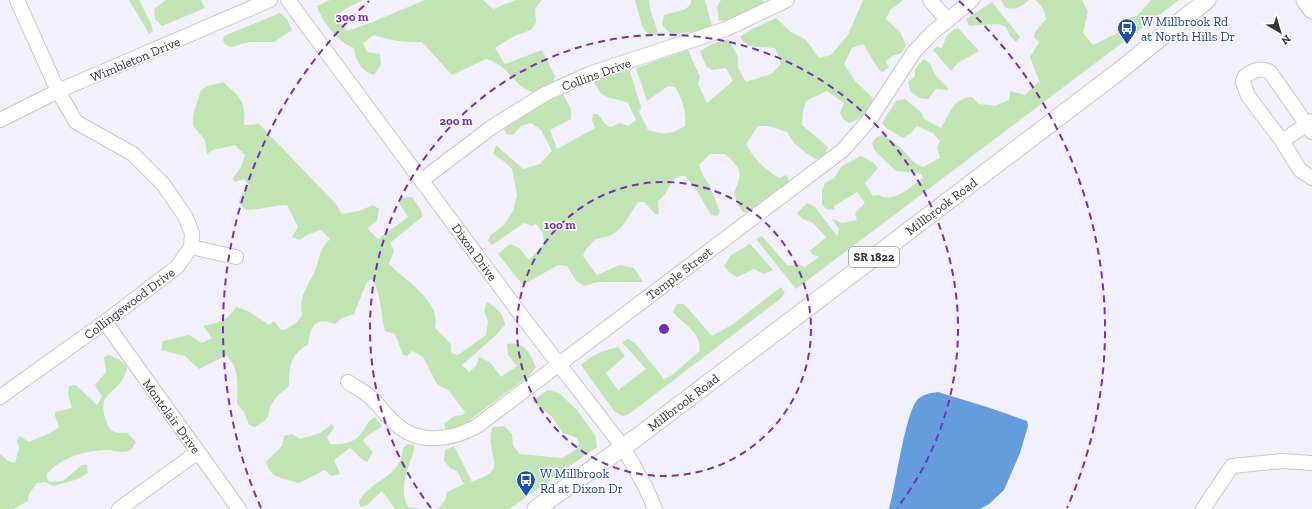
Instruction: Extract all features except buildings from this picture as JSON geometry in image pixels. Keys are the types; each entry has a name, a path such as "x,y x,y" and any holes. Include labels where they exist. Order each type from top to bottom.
{"main road":[{"name":"Millbrook Road","path":"536,509 623,447 1118,72 1208,0"},
{"path":"1305,0 1312,10"}],"street":[{"path":"17,0 58,91 76,122 133,154 164,184 185,216 192,233 191,247 236,257"},
{"name":"Wimbleton Drive","path":"0,120 58,91 270,0"},
{"name":"Dixon Drive","path":"288,0 559,364 623,447 646,488 655,509"},
{"name":"Collins Drive","path":"422,180 492,127 545,94 589,74 726,29 787,0"},
{"path":"930,0 946,20"},
{"name":"Temple Street","path":"348,382 369,396 386,415 404,430 424,437 438,439 455,437 477,426 843,150 870,119 914,52 946,20 972,0"},
{"path":"1282,141 1310,126 1270,72 1264,69 1251,72 1245,76 1243,82 1244,89 1282,141 1300,170 1312,178"},
{"name":"Collingswood Drive","path":"0,397 105,322 177,268 191,247"},
{"name":"Montclair Drive","path":"105,322 239,509"},
{"path":"119,509 198,452"},
{"path":"1203,509 1232,466 1282,461 1312,463"}],"green space":[{"path":"129,0 139,0 151,24 153,31 149,34"},
{"path":"166,0 201,0 205,8 162,26 155,19 154,9"},
{"path":"330,0 363,0 345,9 336,17 347,31 425,0 483,0 493,9 516,0 542,0 535,9 536,22 531,30 514,36 495,48 505,64 542,50 555,76 553,83 532,92 519,85 506,70 494,62 486,59 452,75 422,42 398,41 374,35 363,43 367,52 380,54 381,65 374,75 362,68 357,61 354,48 342,41 331,31 319,12 317,6"},
{"path":"635,0 649,0 650,9 658,35 649,36 642,26"},
{"path":"691,0 705,0 712,26 702,31 671,34 662,25 664,15 686,9 691,3"},
{"path":"721,0 763,0 764,3 737,17 719,21 717,7"},
{"path":"863,0 903,0 890,10 886,19 900,32 906,45 902,53 892,56 886,61 889,68 882,72 863,44 852,48 844,64 855,81 873,98 868,111 862,117 849,123 843,119 840,113 844,103 827,91 806,101 802,125 828,147 825,155 816,159 794,143 787,132 769,126 758,126 746,144 756,159 769,171 779,178 787,175 789,184 762,206 744,213 738,205 734,193 740,175 738,168 725,154 710,154 699,165 703,176 710,186 720,212 717,216 711,215 697,191 685,176 680,177 672,182 665,194 658,201 659,213 656,215 644,202 638,202 622,227 612,235 596,239 586,249 583,256 597,275 620,265 634,268 643,282 597,282 584,286 576,281 567,266 558,265 523,285 498,254 510,244 519,248 529,260 544,244 543,233 536,224 532,226 524,223 492,245 488,241 491,235 504,225 513,211 517,195 512,169 493,154 496,145 523,169 540,164 552,151 541,130 531,123 521,126 513,135 506,134 504,130 523,113 539,104 563,94 571,109 571,119 550,130 557,149 595,128 592,121 593,114 598,114 605,124 611,127 620,123 628,126 636,120 628,103 602,94 596,86 593,78 623,68 630,72 641,107 639,112 648,130 659,133 671,133 685,126 684,110 678,92 675,87 668,86 647,101 636,68 688,50 700,77 698,84 707,103 733,81 726,68 712,70 706,66 700,51 712,44 728,39 738,57 738,68 746,82 771,74 781,64 775,48 751,46 740,37 750,30 776,18 791,32 806,40 819,58 831,55 848,35"},
{"path":"1001,0 1029,0 1021,6 1012,9 1005,7"},
{"path":"1036,0 1082,0 1088,11 1083,33 1093,45 1120,32 1120,24 1126,18 1137,16 1151,0 1179,0 796,289 756,239 762,236 788,266 798,264 805,267 819,257 813,255 810,251 826,237 813,223 803,219 797,213 807,203 815,207 837,236 839,229 832,219 842,223 857,220 855,213 865,203 857,192 834,206 834,210 826,209 822,204 822,191 825,183 834,178 842,166 861,156 874,163 878,168 865,183 873,196 896,196 923,178 921,174 896,171 874,150 872,143 877,137 884,135 900,147 913,161 923,167 940,158 937,147 940,141 933,133 917,126 911,133 903,138 886,128 882,123 896,101 905,99 922,113 924,119 941,128 953,107 961,100 966,98 972,97 979,104 995,106 1009,100 1010,91 1025,95 1039,81 1030,57 1039,42 1034,37 1035,32 1046,19 1044,10"},
{"path":"992,2 1020,37 1016,42 1010,36 1006,27 998,24 969,26 966,19"},
{"path":"280,13 287,19 292,30 274,42 249,42 232,47 225,45 223,40 224,36"},
{"path":"954,29 959,29 979,51 958,63 951,71 933,50 937,47 942,48 946,37"},
{"path":"924,59 930,64 936,76 948,88 948,90 936,89 928,99 919,98 910,91 908,82 915,76 915,69"},
{"path":"223,82 241,100 244,110 244,125 259,124 335,203 342,214 359,211 373,205 379,209 377,221 367,228 378,239 408,217 399,203 400,198 412,197 421,210 422,217 390,243 394,251 389,264 421,292 428,301 436,318 435,328 451,344 451,353 458,355 486,335 488,322 484,311 487,302 496,308 501,314 505,325 495,336 462,365 469,372 476,366 479,357 490,362 501,377 517,366 508,355 507,344 518,344 529,352 536,367 529,376 455,430 446,430 444,424 454,416 463,415 465,412 448,390 437,384 423,357 412,351 407,356 403,355 395,334 385,331 379,296 371,279 366,284 354,314 342,318 335,324 323,321 315,324 308,344 294,357 290,367 289,386 278,395 271,406 265,421 255,427 249,425 244,412 237,404 238,390 236,374 234,366 227,355 199,369 185,356 161,350 163,341 189,335 202,343 212,338 203,326 226,319 236,307 248,311 269,325 274,321 281,330 285,330 297,322 302,315 302,297 314,273 321,252 330,239 321,230 309,234 299,240 292,237 298,227 287,205 246,210 239,203 240,197 249,185 244,179 235,182 232,179 241,167 245,155 235,145 213,150 207,154 205,140 193,126 193,115 201,90 208,86"},
{"path":"750,244 773,270 764,274 754,269 737,277 730,273 724,266 731,255"},
{"path":"781,287 785,293 780,299 629,414 622,416 614,411 581,365 598,353 618,347 625,356 606,373 618,390 646,369 622,342 628,339 635,343 664,379 672,375 700,351 695,334 673,312 677,304 684,304 712,336 733,324"},
{"path":"109,355 120,360 127,367 123,379 107,396 103,405 106,421 111,430 114,432 127,433 136,442 133,448 124,452 109,450 92,451 67,459 46,475 49,482 63,481 82,465 87,465 88,473 78,479 54,486 45,482 37,483 29,494 28,501 13,509 0,509 0,454 8,461 15,463 19,448 17,440 20,436 29,442 49,434 59,427 55,412 72,408 68,395 69,386 76,385 97,405 102,397 95,385 106,372 104,357"},
{"path":"548,390 559,393 577,410 595,435 597,447 509,509 438,509 445,500 447,492 464,484 457,471 450,468 444,461 445,450 454,446 472,482 483,477 491,473 494,467 490,439 493,427 504,426 512,434 513,446 520,454 562,458 577,449 579,443 577,438 563,433 552,417 532,401"},
{"path":"375,417 382,426 367,436 363,441 373,452 367,462 350,448 334,460 340,474 331,476 325,470 299,483 278,477 268,468 266,462 282,446 284,436 292,434 300,439 320,433 332,424 334,428 327,437 330,444 344,443 353,441 357,438 369,421"},
{"path":"408,444 414,445 414,450 405,479 405,500 408,507 422,509 395,509 382,491 366,506 360,507 359,501 365,493 392,472 397,466 401,458 403,448"}],"water":[{"path":"938,392 1027,421 1028,426 1020,453 1004,490 989,504 980,509 889,509 905,433 913,407 920,397"}],"place":[{"name":"W Millbrook Rd at North Hills Dr","path":"1127,45"},
{"name":"W Millbrook Rd at Dixon Dr","path":"526,497"}]}
